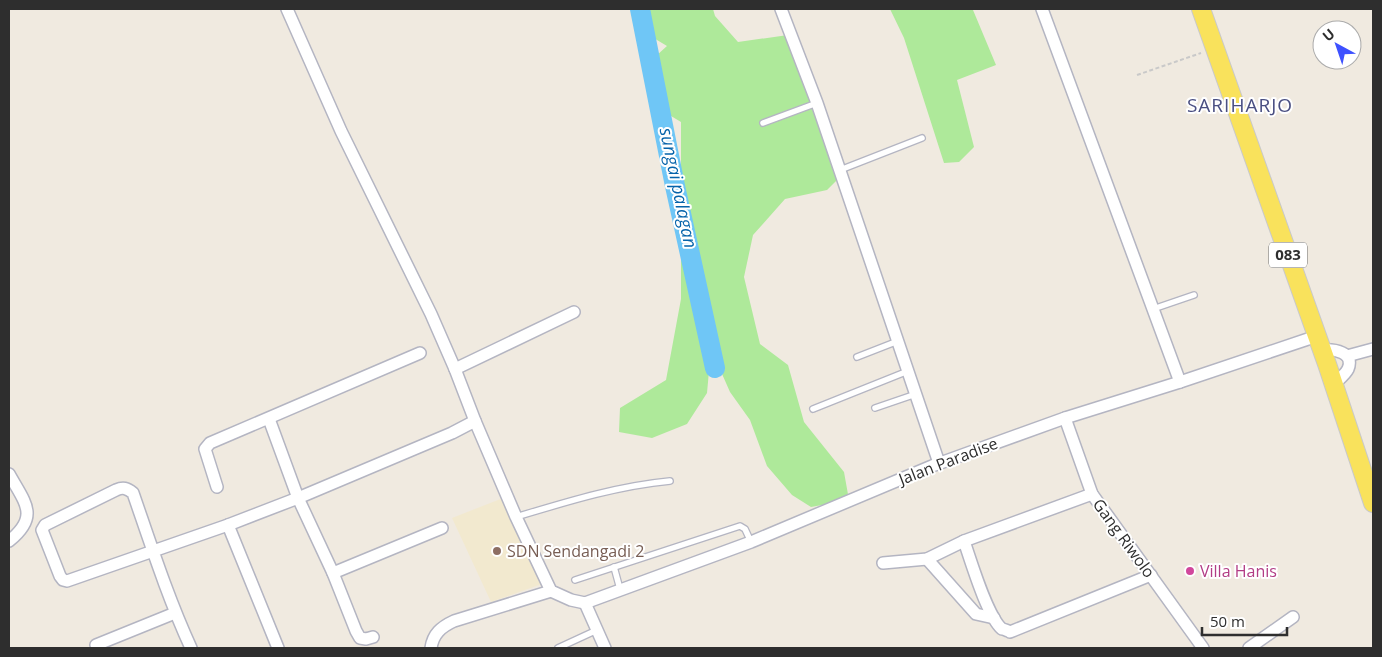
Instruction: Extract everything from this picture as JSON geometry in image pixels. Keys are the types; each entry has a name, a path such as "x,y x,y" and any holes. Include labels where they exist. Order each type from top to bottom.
{"main road":[{"name":"083","path":"1201,9 1372,495"}],"street":[{"path":"287,9 341,131 431,314 455,368 474,421 551,591 571,600 585,603 605,648"},
{"path":"781,9 817,103 939,463"},
{"path":"1042,9 1180,382"},
{"path":"455,368 574,312"},
{"path":"1319,343 1347,356 1349,362 1347,370 1334,384"},
{"name":"Jalan Paradise","path":"585,603 751,542 939,463 1065,418 1180,382 1319,343"},
{"path":"1347,356 1373,349"},
{"path":"217,487 206,446 420,353"},
{"name":"Gang Riwolo","path":"1065,418 1092,494 1203,648"},
{"path":"269,419 298,498 333,573 356,631 360,638 373,637"},
{"path":"191,648 175,614 154,552 133,493 128,489 116,490 45,525 42,530 60,576 63,580 68,581 154,552 298,498 452,433 474,421"},
{"path":"9,474 27,510 24,525 19,533 9,540"},
{"path":"883,562 927,559 964,541 1092,494"},
{"path":"228,525 278,648"},
{"path":"333,573 442,528"},
{"path":"964,541 994,618 1002,629 1010,632 1151,576"},
{"path":"927,559 976,614 994,618"},
{"path":"430,648 435,634 443,626 454,620 551,591"},
{"path":"96,645 175,614"},
{"path":"1250,648 1293,617"}],"lane":[{"path":"763,123 817,103"},
{"path":"840,170 922,138"},
{"path":"1152,309 1194,295"},
{"path":"857,358 898,341"},
{"path":"813,409 908,371"},
{"path":"875,408 916,394"},
{"path":"516,517 587,496 633,486 670,481"},
{"path":"574,580 740,526 745,529 751,542"},
{"path":"614,567 620,589"},
{"path":"558,648 597,630"}],"path":[{"path":"1137,75 1216,48"}],"shaded area":[{"name":"SDN Sendangadi 2","path":"503,498 542,584 491,602 452,518"}],"green space":[{"path":"631,9 713,9 715,16 738,42 788,35 839,178 827,190 785,199 753,235 744,277 760,344 788,365 804,422 844,472 849,500 811,507 792,495 767,466 750,420 730,392 711,349 707,393 687,424 652,438 619,432 620,408 666,380 681,299 681,122 661,110 646,65 667,46 642,31"},
{"path":"890,9 973,10 996,65 957,80 974,147 959,162 944,163 904,38"}],"waterway":[{"name":"sungai palagan","path":"640,9 675,186 715,368"}],"place":[{"name":"SDN Sendangadi 2","path":"497,551"},
{"name":"Villa Hanis","path":"1190,571"}],"district":[{"name":"SARIHARJO","path":"1240,105"}]}
